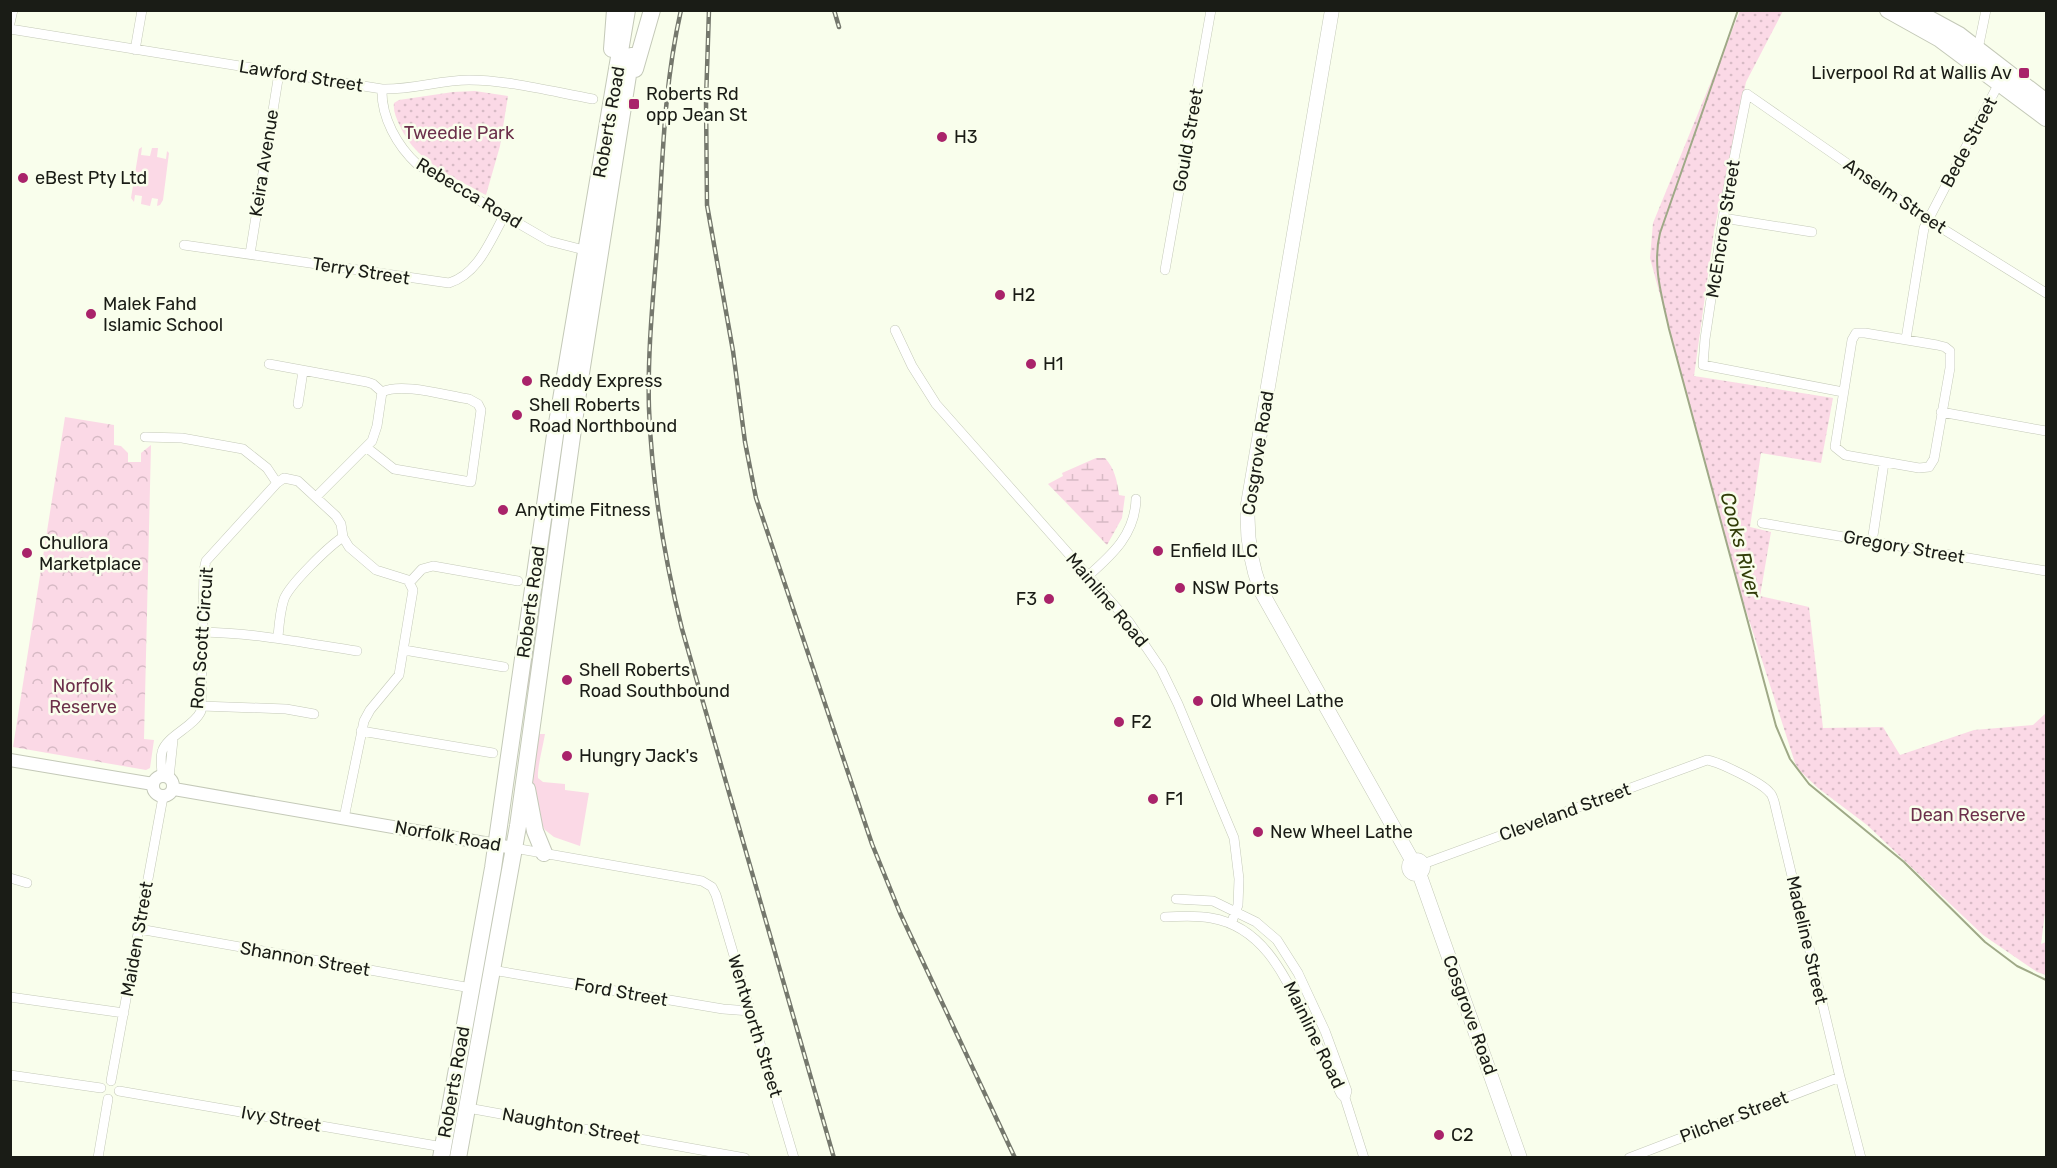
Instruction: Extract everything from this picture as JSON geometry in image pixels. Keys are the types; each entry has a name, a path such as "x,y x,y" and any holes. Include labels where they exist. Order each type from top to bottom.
{"highway":[{"path":"615,10 611,74 619,103"},
{"name":"Roberts Road","path":"619,103 627,10"},
{"name":"Roberts Road","path":"442,1152 497,845 551,458 593,252 638,10"},
{"path":"619,103 652,10"},
{"path":"1888,10 1953,48 1976,56 2046,102"},
{"path":"1913,10 1959,35 2000,83 2046,118"},
{"name":"Roberts Road","path":"458,1158 525,776 579,386 593,252"},
{"path":"525,776 535,831 544,853"}],"main road":[{"name":"Cosgrove Road","path":"1332,10 1248,504 1251,559 1261,591 1418,866 1520,1158"}],"street":[{"path":"10,23 13,10"},
{"path":"135,50 142,10"},
{"name":"Gould Street","path":"1165,270 1211,10"},
{"path":"1976,56 1986,10"},
{"name":"Lawford Street","path":"10,29 382,89 408,89 447,82 478,80 593,99"},
{"name":"Keira Avenue","path":"250,254 279,73"},
{"name":"Bede Street","path":"1906,339 1927,219 2000,83"},
{"name":"Rebecca Road","path":"382,89 390,126 402,147 413,160 431,174 549,241 593,252"},
{"name":"Anselm Street","path":"1747,94 1927,219 2046,293"},
{"name":"McEncroe Street","path":"1747,94 1723,218 1703,365 1843,392"},
{"name":"Terry Street","path":"184,245 449,283 470,272 504,216"},
{"path":"1723,218 1812,232"},
{"name":"Mainline Road","path":"895,330 912,366 936,404 1129,622 1161,669 1234,838 1239,879 1236,911 1231,924"},
{"path":"1856,333 1906,339 1945,347 1950,351 1950,368 1934,459 1929,467 1919,468 1845,455 1835,447 1852,340 1856,333"},
{"path":"269,364 367,382 382,392"},
{"path":"298,404 303,371"},
{"path":"366,447 394,469 471,482 482,414 478,404 469,399 402,388 382,392"},
{"path":"316,497 372,441 376,433 382,392"},
{"path":"1941,412 2046,430"},
{"path":"145,437 182,438 243,449 271,472 277,483 284,478 293,479 316,497 339,520 342,537 349,547 376,570 401,577 410,582 413,587 399,675 368,713 361,731 344,818"},
{"path":"1872,542 1884,463"},
{"name":"Ron Scott Circuit","path":"165,782 162,751 167,743 199,715 201,706 206,561 277,483"},
{"path":"1088,576 1124,540 1133,519 1136,499"},
{"name":"Gregory Street","path":"1762,523 2046,571"},
{"path":"278,637 283,603 287,594 328,548 342,537"},
{"path":"410,582 422,569 433,566 519,581"},
{"path":"202,632 278,637 357,651"},
{"path":"404,650 504,667"},
{"path":"201,706 286,709 314,714"},
{"path":"361,731 493,753"},
{"name":"Norfolk Road","path":"10,760 165,782 344,818 702,881 712,887 716,895"},
{"name":"Cleveland Street","path":"1418,866 1707,760"},
{"name":"Madeline Street","path":"1707,760 1720,763 1771,793 1861,1158"},
{"path":"163,797 154,791 165,782"},
{"name":"Maiden Street","path":"111,1081 163,797"},
{"path":"10,878 27,883"},
{"name":"Wentworth Street","path":"716,895 794,1158"},
{"name":"Mainline Road","path":"1176,899 1214,902 1236,911 1256,922 1276,940 1298,973 1325,1031 1347,1091 1345,1098"},
{"name":"Mainline Road","path":"1165,917 1212,918 1231,924 1248,933 1266,949 1280,967 1345,1098 1364,1158"},
{"name":"Shannon Street","path":"139,929 471,988"},
{"name":"Ford Street","path":"492,970 723,1010 750,1011"},
{"path":"10,997 124,1013"},
{"path":"10,1075 101,1089"},
{"name":"Pilcher Street","path":"1629,1158 1840,1077"},
{"path":"111,1081 116,1084 119,1091 114,1098 108,1099 102,1094 101,1089 104,1084 111,1081"},
{"name":"Ivy Street","path":"119,1091 442,1152"},
{"path":"98,1158 108,1099"},
{"name":"Naughton Street","path":"468,1108 745,1158"}],"green space":[{"name":"Dean Reserve","path":"1740,11 1783,11 1746,82 1714,231 1694,376 1833,398 1821,463 1761,453 1750,527 1771,532 1760,596 1809,607 1823,728 1883,727 1900,755 1974,730 2033,725 2046,713 2046,905 2041,944 2046,942 2046,975 2037,972 1983,935 1867,825 1818,788 1800,771 1795,763 1742,598 1650,258 1653,223"},
{"name":"Tweedie Park","path":"475,91 508,96 500,146 486,195 449,175 426,159 407,139 394,109 394,103 399,100"},
{"path":"142,147 141,155 150,156 152,148 158,148 157,157 166,159 167,151 169,153 163,200 157,206 158,199 152,198 150,206 141,204 142,196 135,195 134,202 131,198 139,149"},
{"path":"578,347 529,688 526,688 562,432"},
{"name":"Norfolk Reserve","path":"65,417 114,425 114,445 121,446 128,453 128,462 141,462 141,453 151,445 144,739 154,740 150,768 146,770 13,747"},
{"path":"1096,458 1105,458 1115,475 1119,495 1125,496 1122,518 1107,545 1048,484 1063,476 1062,473"},
{"path":"536,734 545,734 538,778 543,782 565,784 565,790 589,793 580,846 554,837 542,825 531,791"}],"waterway":[{"name":"Cooks River","path":"1738,10 1660,233 1657,269 1669,329 1776,726 1790,759 1809,784 1904,862 1985,942 2017,966 2046,980"}],"railway":[{"path":"681,10 671,62 666,114 650,337 649,409 656,492 664,547 682,629 834,1158"},
{"path":"709,10 706,100 707,205 756,498 872,844 900,913 1015,1158"},
{"path":"834,10 839,27"}],"place":[{"name":"Liverpool Rd at Wallis Av","path":"2024,73"},
{"name":"Roberts Rd opp Jean St","path":"634,104"},
{"name":"H3","path":"942,137"},
{"name":"eBest Pty Ltd","path":"23,178"},
{"name":"H2","path":"1000,295"},
{"name":"Malek Fahd Islamic School","path":"91,314"},
{"name":"H1","path":"1031,364"},
{"name":"Reddy Express","path":"527,381"},
{"name":"Shell Roberts Road Northbound","path":"517,415"},
{"name":"Anytime Fitness","path":"503,510"},
{"name":"Enfield ILC","path":"1158,551"},
{"name":"Chullora Marketplace","path":"27,553"},
{"name":"NSW Ports","path":"1180,588"},
{"name":"F3","path":"1049,599"},
{"name":"Shell Roberts Road Southbound","path":"567,680"},
{"name":"Old Wheel Lathe","path":"1198,701"},
{"name":"F2","path":"1119,722"},
{"name":"Hungry Jack's","path":"567,756"},
{"name":"F1","path":"1153,799"},
{"name":"New Wheel Lathe","path":"1258,832"},
{"name":"C2","path":"1439,1135"}]}
